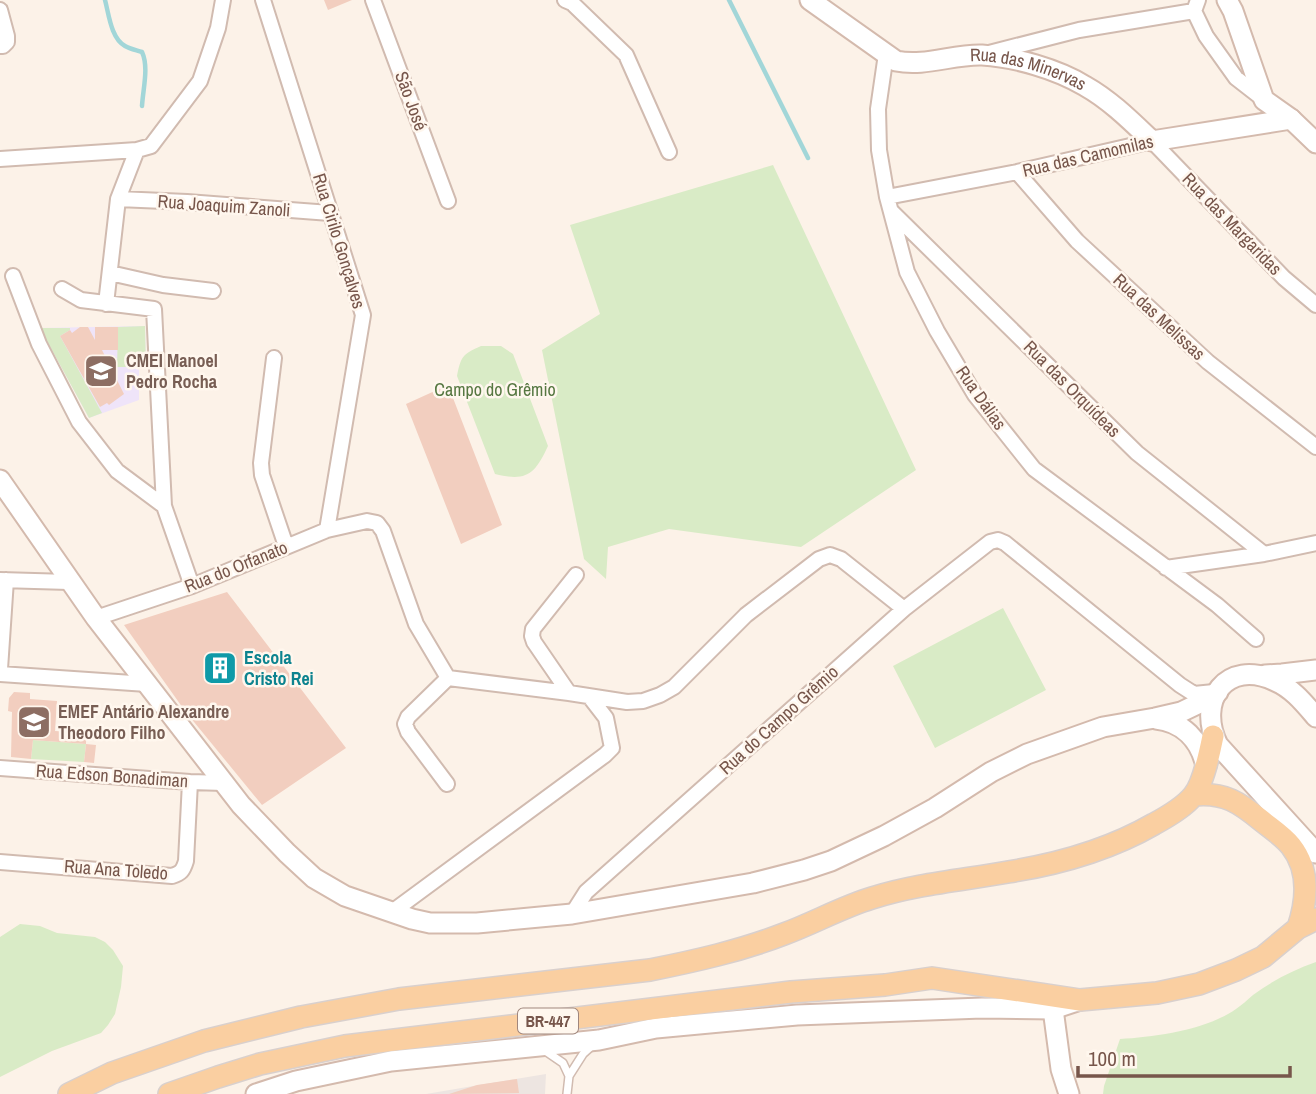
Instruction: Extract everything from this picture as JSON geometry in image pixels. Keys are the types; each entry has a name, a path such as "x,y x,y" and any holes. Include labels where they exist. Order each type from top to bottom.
{"main road":[{"path":"1080,1000 1157,993 1199,984 1263,957 1307,924 1305,880 1300,861 1291,845 1242,804 1213,794 1194,795 1206,766 1213,736"},
{"name":"BR-447","path":"69,1094 112,1073 170,1053 253,1028 301,1017 399,999 650,970 706,958 750,946 871,898 1042,866 1086,855 1143,831 1178,809 1194,795"},
{"name":"BR-447","path":"170,1094 260,1064 345,1046 932,978 1080,1000"}],"street":[{"path":"0,159 137,150 151,146 200,80 218,28 223,0"},
{"name":"Rua Cirilo Gonçalves","path":"262,0 363,315 327,530"},
{"name":"São José","path":"373,0 448,201"},
{"path":"565,0 572,3 626,55 669,152"},
{"path":"810,0 886,54"},
{"path":"1227,0 1264,100"},
{"path":"981,55 1079,30 1196,6 1206,36 1236,78 1290,119 1316,144"},
{"path":"0,10 8,42 0,46"},
{"name":"Rua das Minervas","path":"886,54 896,61 909,64 981,55 1037,64 1084,85 1119,110 1152,141"},
{"name":"Rua Dálias","path":"886,54 878,109 879,149 889,204 907,272 937,331 975,395 1034,469 1217,605 1256,639"},
{"name":"Rua das Camomilas","path":"889,204 1152,141 1290,119"},
{"name":"Rua das Margaridas","path":"1152,141 1284,278 1316,305"},
{"path":"106,304 118,199 137,150"},
{"name":"Rua das Melissas","path":"1017,172 1077,242 1198,353 1316,447"},
{"name":"Rua Joaquim Zanoli","path":"118,199 330,213"},
{"name":"Rua das Orquídeas","path":"889,204 1137,453 1264,554"},
{"path":"110,273 163,285 213,292"},
{"path":"13,276 39,344 79,422 117,471 164,506"},
{"path":"163,285 154,309 164,506 192,586"},
{"path":"62,289 81,300 154,309"},
{"path":"274,358 261,463 262,475 286,546"},
{"path":"0,480 96,618 241,805 287,853 314,878 345,896 429,923 477,923 572,914 753,883 804,870 831,861 884,836 935,808 991,772 1027,754 1103,727 1181,712 1218,692"},
{"name":"Rua do Orfanato","path":"96,618 192,586 327,530 367,521 377,523 383,531 416,624 448,678"},
{"name":"Rua do Campo Grêmio","path":"572,914 586,892 904,609 990,542 998,540 1005,543 1194,694 1218,692"},
{"path":"1166,568 1264,554 1316,543"},
{"path":"447,784 408,732 405,724 408,717 448,678 627,702 643,701 674,687 746,615 819,559 831,555 841,559 904,609"},
{"path":"569,693 532,636 533,629 576,575"},
{"path":"69,582 3,580 0,671 147,684"},
{"path":"1316,670 1282,674 1241,674 1228,680 1218,692 1210,715 1213,736 1218,745 1316,853"},
{"path":"1247,674 1266,677 1285,686 1316,717"},
{"path":"392,912 612,748 606,718 589,696"},
{"path":"1155,718 1174,723 1190,734 1201,749 1206,766"},
{"name":"Rua Edson Bonadiman","path":"0,768 224,783"},
{"name":"Rua Ana Toledo","path":"0,862 172,876 180,873 184,870 186,861 190,782"},
{"path":"256,1094 296,1081 391,1061 599,1040 656,1028 797,1015 982,1008 1053,1009 1080,1000"},
{"path":"1053,1009 1061,1069 1069,1094"}],"lane":[{"path":"566,1094 569,1076 583,1054 599,1040"},
{"path":"538,1046 558,1059 569,1076"}],"shaded area":[{"name":"CMEI Manoel Pedro Rocha","path":"145,326 146,367 139,368 139,400 89,418 40,328"},
{"path":"546,1074 545,1094 426,1094 479,1085"}],"green space":[{"path":"773,165 916,470 801,547 669,529 608,547 606,579 584,559 542,350 600,314 570,225"},
{"path":"145,326 146,367 117,367 118,327"},
{"path":"40,328 70,328 60,336 102,413 89,418"},
{"name":"Campo do Grêmio","path":"481,346 501,346 513,354 548,446 529,474 515,477 495,474 457,376 464,356"},
{"path":"1003,608 1046,690 935,748 893,666"},
{"path":"33,740 86,744 84,762 31,759"},
{"path":"20,924 40,926 57,933 95,937 105,942 123,966 121,987 115,1014 101,1033 52,1051 0,1077 0,937"},
{"path":"1316,962 1316,1094 1103,1094 1120,1039 1164,1034 1210,1022 1236,1009 1275,981"}],"building":[{"path":"324,0 352,0 328,10"},
{"path":"80,327 88,327 95,340 95,327 118,327 118,350 102,350 124,394 109,405 107,403 100,407 60,336 70,330 72,333"},
{"path":"448,385 502,525 461,544 406,404"},
{"name":"Escola Cristo Rei","path":"227,592 346,748 262,805 185,711 124,625"},
{"name":"EMEF Antário Alexandre Theodoro Filho","path":"14,692 30,693 30,699 57,701 55,731 86,733 86,744 33,740 31,759 11,757 12,712 8,711 9,698"},
{"path":"86,744 96,745 94,763 84,762"},
{"path":"517,1079 519,1093 449,1094 477,1085"}],"waterway":[{"path":"105,0 111,26 117,38 125,46 142,52 145,71 142,106"},
{"path":"729,0 808,158"}],"place":[{"name":"CMEI Manoel Pedro Rocha","path":"101,371"},
{"name":"Escola Cristo Rei","path":"220,668"},
{"name":"EMEF Antário Alexandre Theodoro Filho","path":"34,722"}]}
